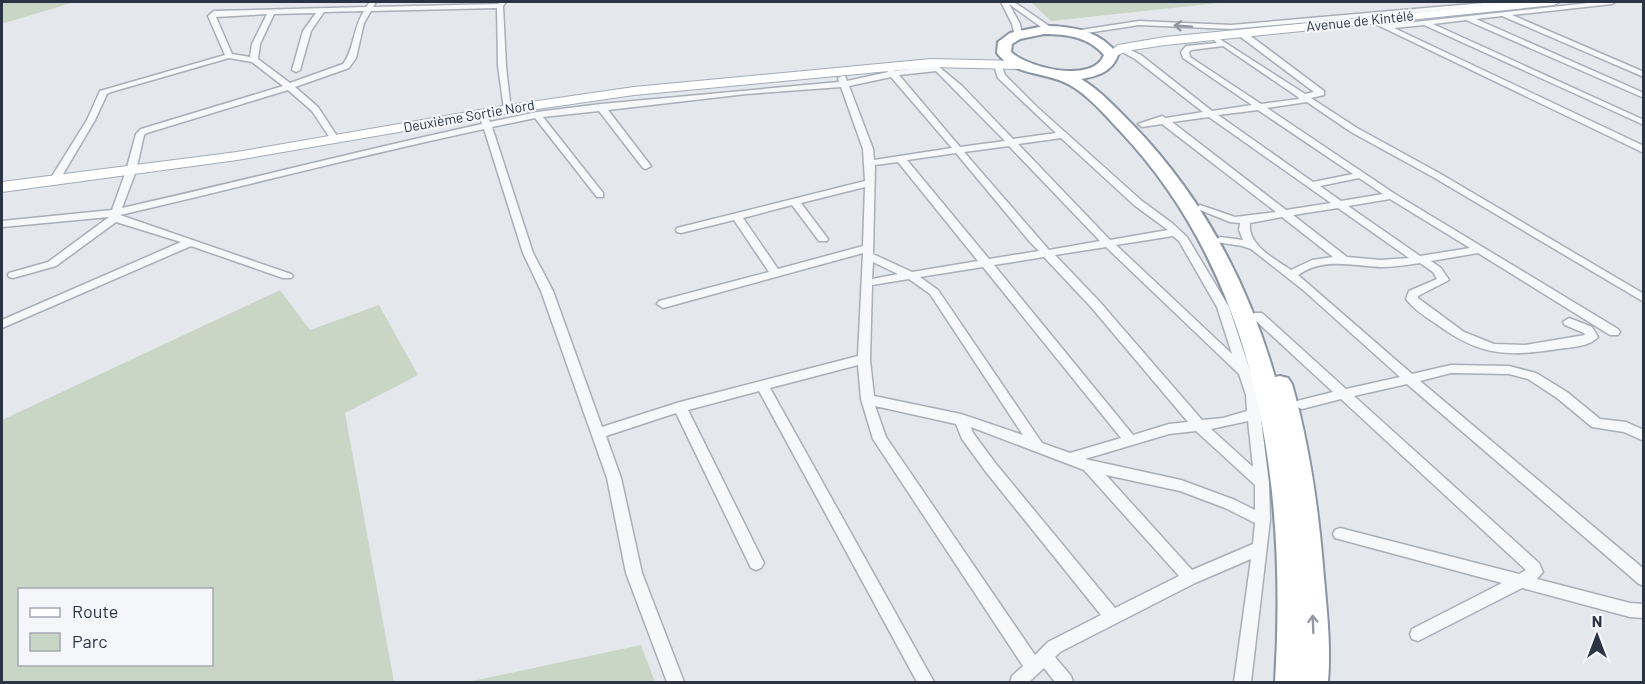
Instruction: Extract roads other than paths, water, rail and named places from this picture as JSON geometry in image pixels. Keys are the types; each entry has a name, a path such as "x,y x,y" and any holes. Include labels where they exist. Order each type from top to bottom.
{"highway":[{"path":"1055,74 1079,74 1098,70 1106,66 1117,51 1108,49 1094,39 1051,30 1018,34 1005,42 1002,47 1004,53 1018,65 1076,82 1102,104 1164,170 1210,243 1246,323 1265,386 1283,468 1294,593 1291,682"},
{"path":"1098,70 1099,80 1112,103 1163,158 1200,208 1220,240 1258,316 1280,385 1297,456 1313,609 1312,682"}],"main road":[{"name":"Avenue de Kintélé","path":"1117,51 1165,41 1554,2"},
{"name":"Avenue de Kintélé","path":"1094,39 1165,41"},
{"name":"Deuxième Sortie Nord","path":"2,187 131,171 485,119 508,109 654,88 842,78 936,64 982,55 1002,47"},
{"name":"Deuxième Sortie Nord","path":"936,64 1018,65"}],"street":[{"path":"13,275 52,264 115,216 119,198 131,171 140,135 144,131 288,87 346,66 352,58 365,11 373,2"},
{"path":"410,8 417,2"},
{"path":"453,8 460,2"},
{"path":"1004,2 1016,24 1018,34"},
{"path":"1010,2 1051,30"},
{"path":"1074,33 1139,23 1215,28 1513,2"},
{"path":"1386,27 1612,2"},
{"path":"229,56 212,16 222,13 365,11 501,4 502,66 508,109"},
{"path":"296,70 307,31 321,11"},
{"path":"254,60 256,44 271,12"},
{"path":"1502,14 1644,75"},
{"path":"1466,18 1644,96"},
{"path":"1371,20 1644,150"},
{"path":"1423,22 1644,123"},
{"path":"1142,124 1162,119 1259,107 1321,93 1241,33"},
{"path":"1213,36 1354,130 1436,175 1644,299"},
{"path":"1224,44 1189,48 1185,52 1187,58 1392,196 1614,332"},
{"path":"1117,51 1138,57 1209,113 1437,270 1443,280 1413,294 1412,299 1446,326 1473,343 1489,349 1505,351 1582,341 1592,337 1588,330 1569,322"},
{"path":"54,181 91,120 103,93 229,56 254,60 315,109 335,140"},
{"path":"997,63 1003,78 1063,135 1138,203 1183,239 1216,293 1252,396 1262,483 1263,520 1243,682"},
{"path":"936,64 1109,243 1245,373"},
{"path":"889,70 956,150 1047,254 1095,304 1199,426 1262,483"},
{"path":"2,224 115,216 485,119 537,115 842,78 868,149 870,163 864,359 867,399 873,423 880,439 1039,662 1065,682"},
{"path":"601,107 646,166"},
{"path":"537,115 600,195"},
{"path":"485,119 528,253 547,291 599,433 614,478 634,573 675,682"},
{"path":"1162,119 1344,260"},
{"path":"870,163 1063,135"},
{"path":"901,159 989,264 1130,440"},
{"path":"1312,185 1361,175"},
{"path":"681,230 870,183"},
{"path":"1200,208 1234,220 1246,220 1392,196"},
{"path":"795,201 823,239"},
{"path":"115,216 287,276"},
{"path":"737,216 776,274"},
{"path":"1246,220 1245,234 1256,247 1394,362 1410,380 1644,579"},
{"path":"866,283 1176,232"},
{"path":"1220,240 1256,247"},
{"path":"2,324 191,242"},
{"path":"1291,275 1308,264 1344,260 1388,263 1479,250"},
{"path":"663,304 867,252 911,276 934,292 1036,444"},
{"path":"1258,316 1531,564 1535,572 1521,581 1418,634"},
{"path":"599,433 680,407 864,359"},
{"path":"1302,405 1458,368 1521,372 1562,394 1597,424 1626,427 1644,435"},
{"path":"762,385 926,682"},
{"path":"867,399 961,419 1036,444 1089,466 1181,486 1230,504 1263,520"},
{"path":"680,407 756,563"},
{"path":"1071,458 1169,429 1199,426 1255,414"},
{"path":"961,419 967,435 991,468 1112,617"},
{"path":"1089,466 1190,578"},
{"path":"1340,534 1630,610 1644,611"},
{"path":"1018,682 1054,647 1190,578 1259,548"}]}
